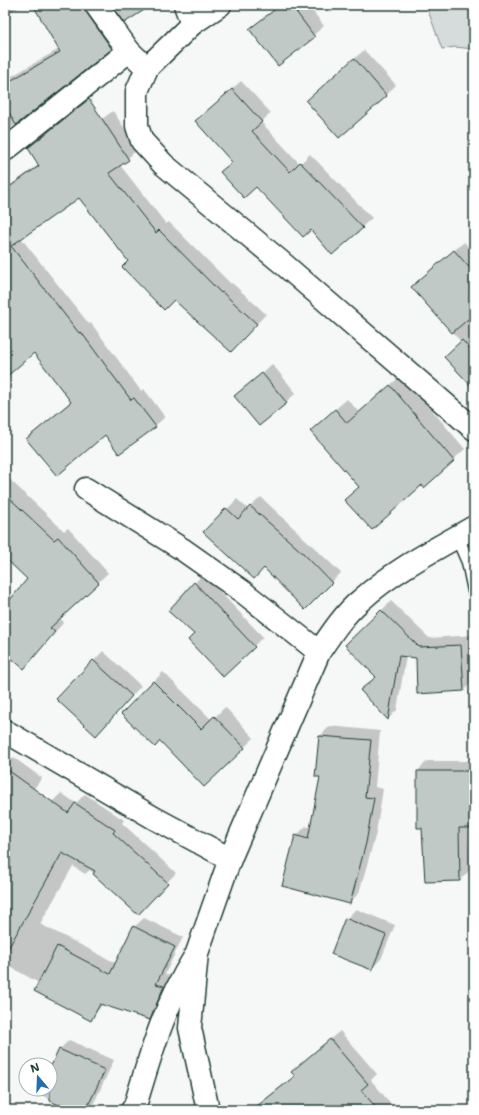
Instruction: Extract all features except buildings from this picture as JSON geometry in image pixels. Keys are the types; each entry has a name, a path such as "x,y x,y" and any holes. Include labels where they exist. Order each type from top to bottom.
{"street":[{"path":"96,5 129,51 147,68"},
{"path":"220,5 188,14 147,68 137,90 137,126 142,141 163,164 281,262 474,429"},
{"path":"8,141 129,51"},
{"path":"86,489 182,549 243,592 319,652"},
{"path":"132,1110 135,1106 159,1026 179,982 197,954 230,859 319,652 336,626 360,600 395,573 466,532"},
{"path":"5,732 230,859"},
{"path":"197,954 190,1028 208,1110"}],"lane":[{"path":"466,532 468,562 474,591"}],"shaded area":[{"path":"426,5 474,5 474,49 455,47 442,49"}]}
